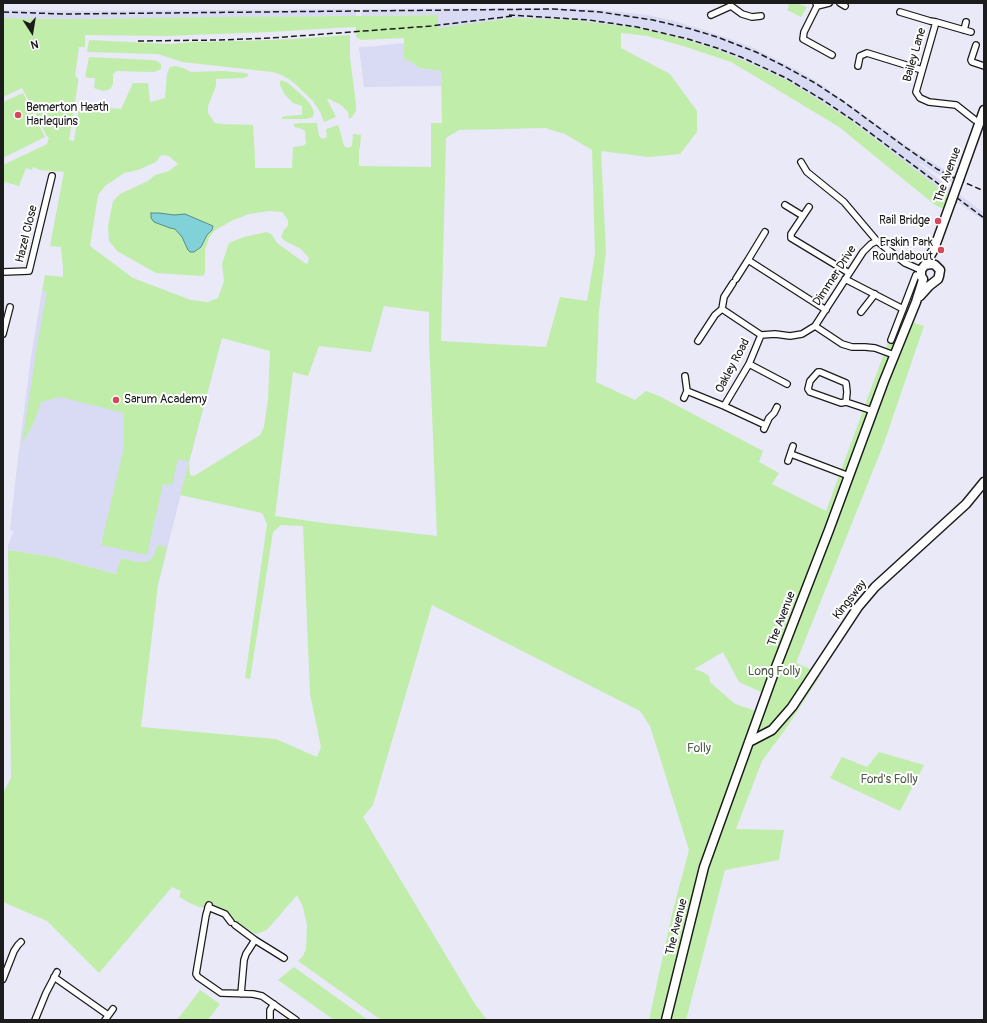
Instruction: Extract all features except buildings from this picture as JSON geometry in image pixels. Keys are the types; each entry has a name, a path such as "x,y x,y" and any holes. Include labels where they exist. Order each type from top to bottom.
{"street":[{"path":"829,3 817,4 804,32 803,39 832,55"},
{"path":"711,15 730,4 742,14 752,17 760,16"},
{"name":"Bailey Lane","path":"900,12 971,32"},
{"name":"Bailey Lane","path":"936,22 916,92 920,98 929,102 956,105 975,120 980,127"},
{"path":"964,30 966,22"},
{"path":"976,45 971,60 972,62 984,66"},
{"path":"858,66 860,56 867,53 922,70"},
{"name":"The Avenue","path":"666,1020 704,867 776,667 894,355 916,302 921,272 934,249 960,176 980,127 984,110"},
{"path":"801,162 807,172 844,202 877,241 905,263 921,272 928,283 935,282"},
{"name":"Hazel Close","path":"3,272 30,271 52,176"},
{"path":"785,205 803,216"},
{"path":"809,207 791,234 791,238 875,294 903,309"},
{"path":"698,341 715,315 722,309 724,297 765,232"},
{"name":"Dimmer Drive","path":"815,326 863,252 871,244 877,241"},
{"name":"The Avenue","path":"916,302 925,290 938,279 940,273 938,267 935,265 934,249"},
{"path":"748,260 826,310"},
{"path":"890,340 921,272 932,264 935,265"},
{"path":"861,312 875,294"},
{"path":"3,334 10,307"},
{"name":"Oakley Road","path":"722,309 761,336 775,334 796,336 815,326"},
{"path":"815,326 842,344 852,347 875,348 894,355"},
{"name":"Oakley Road","path":"724,406 749,364 761,336"},
{"path":"749,364 787,384"},
{"path":"846,402 846,382 820,372 818,372 810,381 808,389 810,392 841,403 846,402 873,411"},
{"path":"684,398 687,391 685,376"},
{"name":"Oakley Road","path":"687,391 724,406 765,427 769,418 777,407"},
{"path":"788,461 793,446"},
{"path":"791,454 849,476"},
{"name":"Kingsway","path":"749,742 772,730 792,707 858,606 875,587 966,504 984,482"},
{"path":"284,958 233,924 225,914 208,906 196,974 198,977 221,992 262,996 296,1020"},
{"path":"242,994 244,960 255,940"},
{"path":"3,979 6,964 21,942"},
{"path":"35,1020 46,993 56,975 108,1015"},
{"path":"270,1020 270,1010 274,1004"},
{"path":"105,1020 113,1009"}],"shaded area":[{"path":"356,9 356,16 80,19 3,18 3,10 84,11"},
{"path":"362,9 588,9 647,15 671,20 754,48 799,71 822,85 910,148 956,177 954,184 920,163 919,164 984,213 984,221 850,120 788,81 715,49 683,39 638,28 573,20 513,18 438,28 437,15 361,16"},
{"path":"404,43 404,59 413,63 419,68 441,71 441,86 364,87 359,47"},
{"name":"Sarum Academy","path":"42,291 224,330 158,585 53,557 8,550 8,545 14,531 10,530 17,466 31,357"}],"green space":[{"path":"787,3 799,3 807,7 801,17 787,10 789,6"},
{"path":"438,15 438,28 513,18 573,20 638,28 683,39 715,49 788,81 850,120 948,195 944,209 935,205 839,127 731,62 648,36 621,33 621,48 670,74 697,111 697,132 680,154 648,157 601,151 606,251 599,312 596,382 635,400 646,391 659,396 763,451 759,462 779,473 772,484 826,511 897,317 924,326 884,443 796,663 808,668 820,676 787,727 762,761 736,829 784,830 779,860 725,870 686,1020 649,1020 672,914 689,850 650,726 640,711 432,605 373,805 363,817 475,1004 487,1020 381,1020 298,961 303,956 306,949 307,925 303,907 297,895 267,930 256,934 212,908 199,907 179,897 181,891 172,887 99,973 47,921 3,902 3,793 11,778 8,550 53,557 116,574 121,558 137,562 145,562 149,561 153,557 158,545 167,547 158,585 141,727 276,739 317,757 321,747 310,694 303,526 281,525 273,532 250,679 245,678 267,524 262,513 180,495 189,462 178,459 172,485 163,484 147,555 101,545 124,447 124,413 60,397 41,402 35,420 22,444 47,292 42,291 45,275 63,277 61,247 50,246 64,172 40,170 33,167 32,170 26,168 19,186 5,182 3,188 3,165 47,144 49,138 46,135 22,88 3,97 3,18 80,19","holes":["356,27 356,37 361,40 404,38 404,59 413,63 419,68 441,71 442,123 431,123 431,167 359,166 361,135 353,134 352,146 348,148 344,146 338,125 326,129 327,137 322,139 319,136 317,123 301,123 294,124 294,126 305,131 306,144 293,147 292,168 255,168 253,125 215,123 208,113 208,106 216,86 216,79 244,78 248,76 248,74 222,71 191,72 175,66 170,67 167,74 165,98 150,102 148,83 133,83 121,109 79,107 74,141 69,140 78,83 78,78 75,76 79,47 85,47 85,35 165,36","545,128 565,134 592,150 595,254 587,301 560,297 546,347 441,341 446,138 459,130","163,155 169,156 178,164 169,171 155,175 148,181 120,194 113,201 108,226 109,241 117,251 156,273 202,276 205,272 205,250 209,238 214,231 231,221 249,214 269,211 282,212 288,220 288,226 284,230 281,237 285,241 301,249 309,258 308,263 306,264 277,243 272,235 267,232 244,237 229,243 222,264 224,281 218,298 208,302 191,300 133,278 90,246 98,195 105,186 124,173 138,170 156,162 160,156","384,306 429,312 437,536 275,516 293,372 308,376 319,346 371,352","222,338 270,351 268,399 264,427 260,435 194,476 190,475 189,462","723,652 739,682 763,693 756,711 735,704 710,682 709,676 694,669"]},
{"path":"350,35 350,58 356,111 349,119 348,112 341,105 327,99 336,117 324,122 313,101 293,82 282,75 272,72 182,62 158,54 87,52 89,40 171,44"},
{"path":"89,57 157,61 161,64 161,69 152,72 117,71 113,74 113,84 111,88 103,91 94,88 95,78 85,77"},
{"path":"281,80 288,83 306,99 314,112 313,117 306,119 282,119 282,117 286,116 301,115 302,106 293,103 285,95 280,85"},
{"name":"Bemerton Heath Harlequins","path":"23,93 45,137 3,158 3,102"},
{"name":"Ford's Folly","path":"879,752 924,765 900,811 830,778 842,757 867,767"},
{"path":"294,967 368,1020 334,1020 278,980"},
{"path":"200,990 220,1004 208,1020 177,1020"}],"water":[{"path":"151,213 174,215 185,214 213,226 201,247 194,252 190,252 182,237 175,229 154,222 151,218"}],"railway":[{"path":"3,12 65,14 553,9 600,12 653,20 717,37 756,52 784,66 815,83 844,102 937,169 984,191"},
{"path":"509,15 589,20 637,27 688,39 741,57 786,78 823,100 857,123 984,218"},
{"path":"138,41 271,38 431,26 513,16"}],"place":[{"name":"Bemerton Heath Harlequins","path":"18,115"},
{"name":"Rail Bridge","path":"938,221"},
{"name":"Erskin Park Roundabout","path":"941,250"},
{"name":"Sarum Academy","path":"116,400"}],"park label":[{"name":"Long Folly","path":"774,672"},
{"name":"Folly","path":"699,749"}]}
